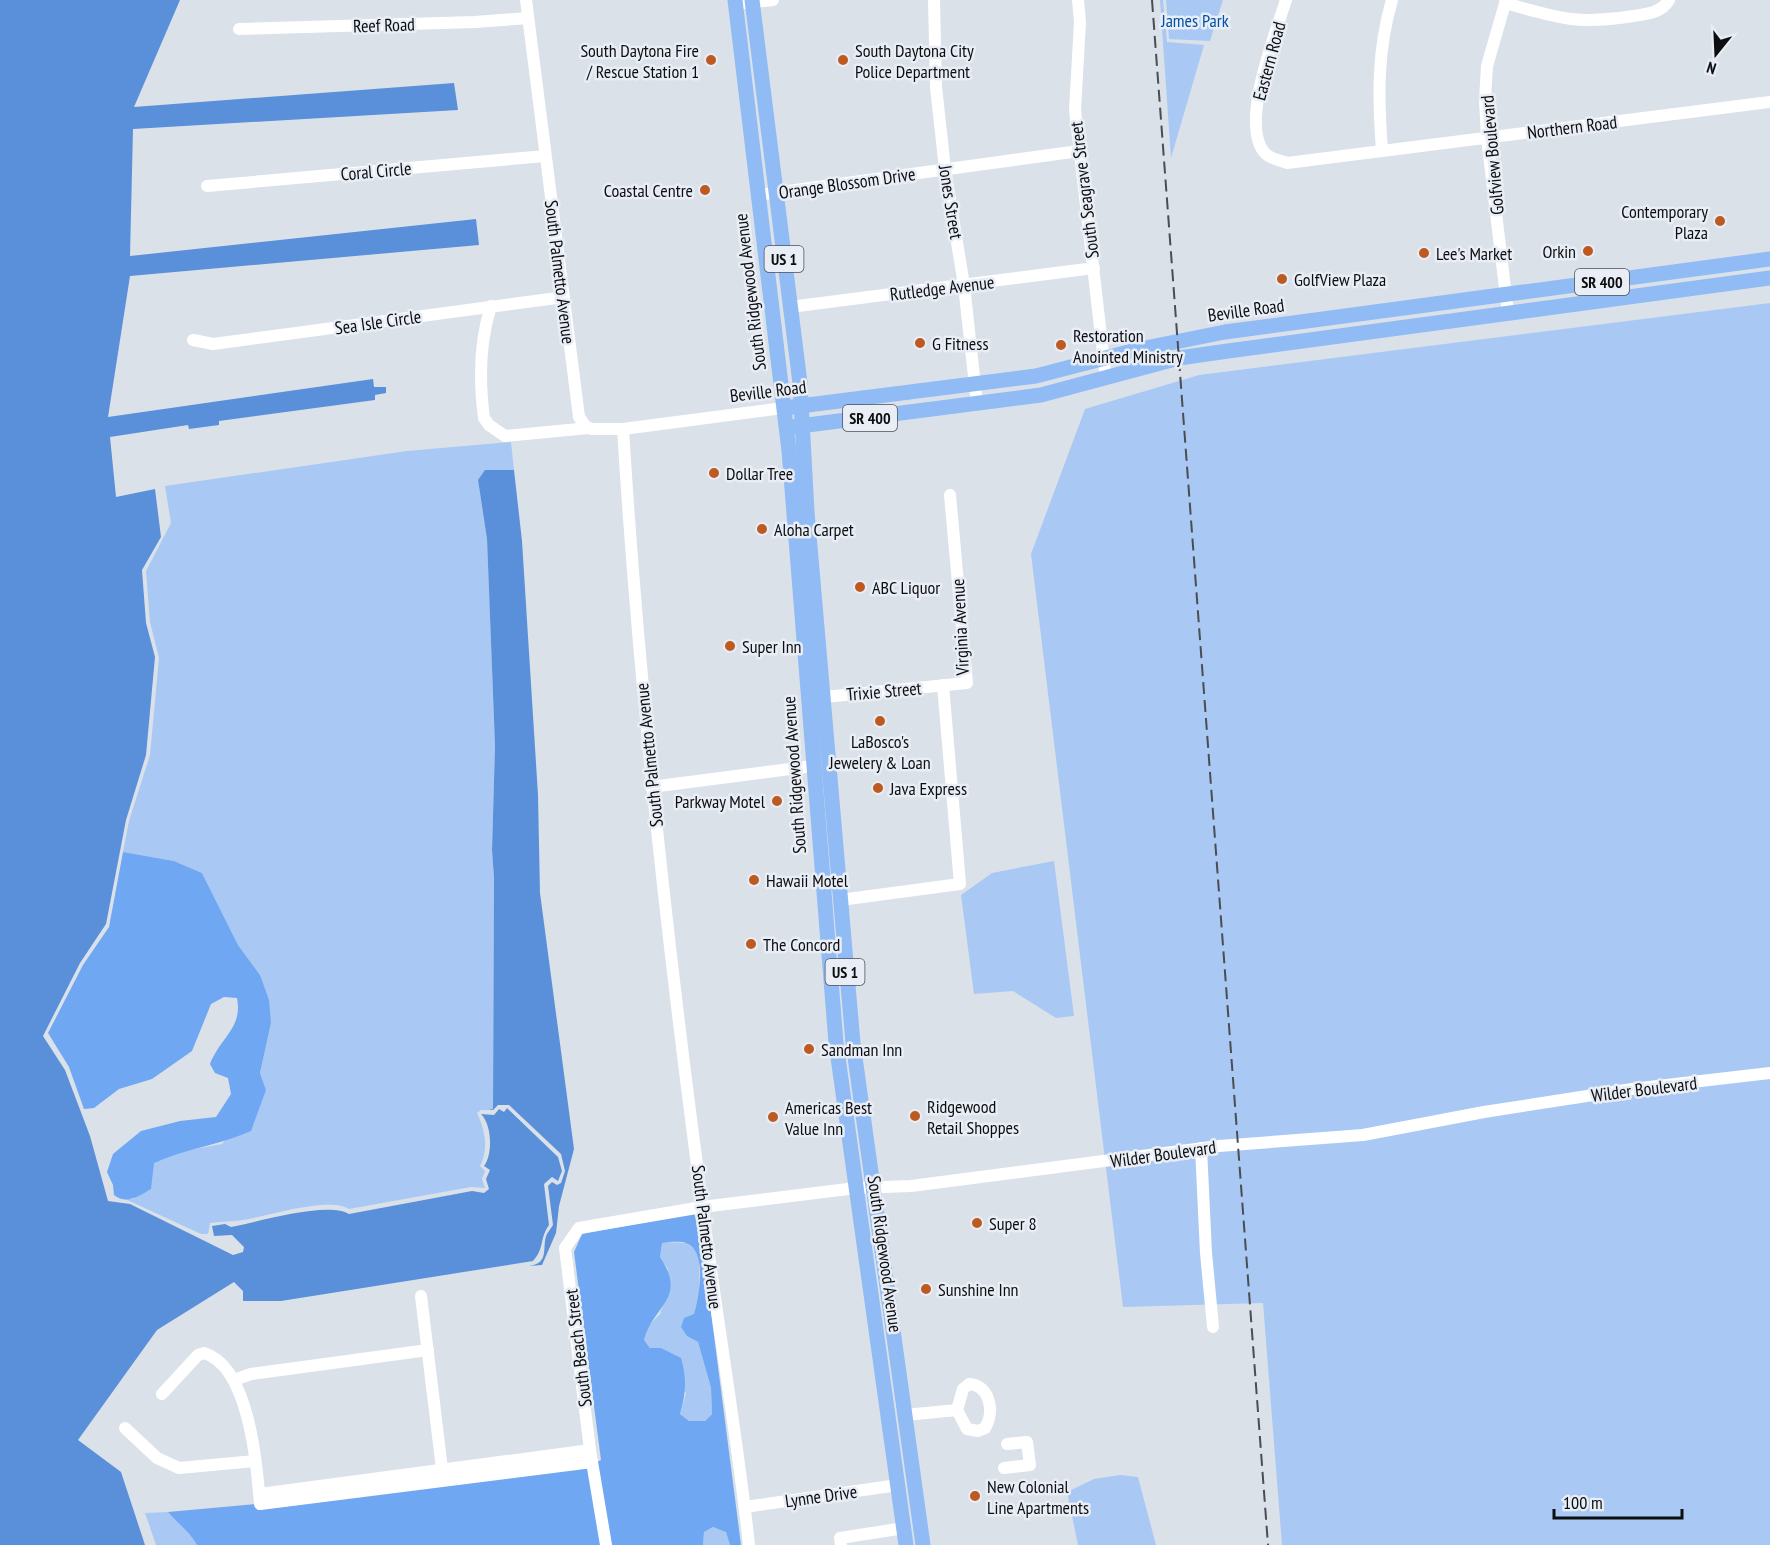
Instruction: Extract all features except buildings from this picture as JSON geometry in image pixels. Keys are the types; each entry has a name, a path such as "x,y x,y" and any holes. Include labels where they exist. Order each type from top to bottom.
{"main road":[{"name":"South Ridgewood Avenue","path":"752,1 801,406 794,427 804,652 836,1043 906,1545"},
{"name":"South Ridgewood Avenue","path":"735,2 783,408 794,427 824,691 853,1043 923,1545"},
{"name":"Beville Road","path":"783,408 1036,376 1140,349 1225,332 1770,259"},
{"name":"Beville Road","path":"794,427 1041,395 1179,358 1770,278"},
{"path":"804,652 812,658 824,691"},
{"path":"821,867 831,892 840,900"}],"street":[{"name":"South Palmetto Avenue","path":"526,0 579,417 589,428"},
{"path":"735,2 773,0"},
{"name":"Jones Street","path":"934,0 936,87 945,169 964,285 977,404"},
{"name":"South Seagrave Street","path":"1078,0 1080,22 1075,110 1078,151 1107,379"},
{"name":"Eastern Road","path":"1267,156 1262,149 1256,124 1258,88 1286,0"},
{"path":"1382,150 1377,89 1386,22 1392,0"},
{"path":"1506,1 1559,18 1598,22 1654,13 1669,0"},
{"name":"Golfview Boulevard","path":"1506,1 1487,66 1486,138 1508,313"},
{"name":"Reef Road","path":"239,29 475,22 528,18"},
{"name":"Northern Road","path":"1267,156 1287,163 1770,102"},
{"name":"Orange Blossom Drive","path":"758,195 1078,151"},
{"name":"Coral Circle","path":"207,186 546,156"},
{"name":"Rutledge Avenue","path":"790,307 1094,268"},
{"path":"1702,268 1706,287"},
{"name":"Sea Isle Circle","path":"193,340 213,344 564,297"},
{"path":"491,306 481,344 480,364 484,418 489,425 505,436 589,428 623,429"},
{"path":"1225,332 1228,351"},
{"name":"Beville Road","path":"623,429 783,408"},
{"name":"South Palmetto Avenue","path":"623,429 634,603 651,787 702,1207 749,1545"},
{"name":"Virginia Avenue","path":"840,900 960,884 943,685 967,683 950,495"},
{"name":"Trixie Street","path":"824,691 943,685"},
{"path":"651,787 813,766"},
{"name":"Wilder Boulevard","path":"565,1248 579,1228 702,1207 872,1186 911,1186 1201,1148 1364,1135 1466,1114 1770,1073"},
{"path":"1201,1148 1206,1253 1213,1327"},
{"name":"South Beach Street","path":"565,1248 591,1456 606,1545"},
{"path":"421,1296 443,1475"},
{"path":"234,1380 251,1374 428,1350"},
{"path":"162,1394 198,1355 204,1353 209,1354 234,1380 244,1400 260,1499 591,1456"},
{"path":"905,1416 957,1410"},
{"path":"125,1428 157,1458 178,1468 255,1461"},
{"path":"1004,1468 1030,1465 1027,1442 1006,1444"},
{"name":"Lynne Drive","path":"745,1507 898,1485"},
{"path":"842,1545 840,1538 904,1528"}],"green space":[{"path":"1160,0 1163,0 1167,42 1204,45 1171,158"},
{"name":"James Park","path":"1166,0 1223,0 1210,41 1169,39"},
{"path":"1770,303 1770,1545 1282,1545 1263,1303 1123,1307 1031,554 1085,409 1199,375"},
{"path":"511,442 514,470 478,480 487,539 495,746 492,849 494,878 493,1110 481,1110 477,1113 485,1140 483,1160 480,1166 485,1171 482,1179 485,1188 471,1187 349,1209 328,1205 298,1208 243,1220 210,1223 208,1234 201,1234 125,1199 134,1199 153,1163 178,1152 222,1144 266,1090 260,1073 271,1023 260,975 238,945 202,873 174,861 123,852 129,821 150,755 159,658 150,622 146,571 171,523 165,486 407,451"},
{"path":"1054,861 1074,1016 1056,1018 1013,991 974,994 961,895 992,873"},
{"path":"662,1242 687,1243 696,1251 699,1261 700,1295 687,1336 698,1342 711,1388 712,1414 705,1421 689,1421 680,1414 686,1393 644,1340 647,1327 660,1314 665,1299 668,1269 660,1257"},
{"path":"1120,1475 1138,1477 1156,1545 1078,1545 1067,1492 1094,1479"},
{"path":"168,1512 197,1545 156,1545 145,1513"},
{"path":"713,1527 726,1531 730,1545 703,1545 704,1532"}],"shaded area":[{"path":"0,0 180,0 134,107 454,83 458,110 133,129 130,256 476,219 479,245 130,276 108,417 373,379 374,387 386,387 386,393 375,395 375,400 219,421 219,425 189,429 188,425 110,437 116,497 155,489 161,537 142,570 146,623 155,657 146,755 126,820 106,924 80,963 43,1036 65,1070 90,1136 108,1201 130,1204 233,1255 243,1252 244,1247 232,1235 214,1236 212,1226 225,1224 231,1227 309,1211 339,1211 349,1214 472,1191 484,1193 489,1189 486,1179 490,1170 484,1166 489,1154 490,1140 485,1119 481,1114 494,1115 499,1109 504,1112 507,1108 558,1157 562,1171 558,1181 552,1177 544,1184 549,1225 539,1252 533,1261 281,1301 243,1301 243,1291 234,1282 157,1330 78,1440 121,1472 145,1545 0,1545"},
{"path":"485,470 514,470 522,541 538,795 540,893 574,1149 559,1206 556,1233 542,1265 529,1266 543,1258 545,1239 553,1225 548,1186 552,1182 557,1185 561,1183 565,1171 561,1154 509,1105 498,1105 493,1110 489,1110 493,1109 494,878 492,850 495,746 487,539 478,480"},
{"path":"123,852 174,861 202,873 238,945 260,975 269,1000 271,1023 260,1073 266,1090 251,1131 154,1163 151,1189 128,1199 114,1195 113,1185 107,1172 113,1154 141,1131 180,1121 216,1117 231,1094 228,1078 215,1073 210,1064 234,1025 238,1008 237,998 224,997 211,1004 192,1051 152,1079 119,1089 94,1108 84,1109 69,1067 48,1033 83,965 109,927"},
{"path":"694,1213 701,1235 741,1545 730,1545 726,1532 713,1527 704,1532 703,1545 611,1545 597,1462 601,1460 574,1252 582,1234","holes":["662,1243 686,1243 693,1248 700,1265 698,1297 694,1314 684,1318 681,1327 687,1336 698,1342 711,1388 712,1414 705,1421 689,1421 680,1414 685,1386 681,1358 661,1348 650,1348 644,1340 648,1328 670,1292 671,1283 668,1271 660,1257"]},
{"path":"589,1467 601,1545 197,1545 168,1512 256,1504 257,1510"}],"railway":[{"path":"1152,0 1268,1545"}],"place":[{"name":"South Daytona Fire / Rescue Station 1","path":"711,60"},
{"name":"South Daytona City Police Department","path":"843,60"},
{"name":"Coastal Centre","path":"705,190"},
{"name":"Contemporary Plaza","path":"1720,221"},
{"name":"Orkin","path":"1588,251"},
{"name":"Lee's Market","path":"1424,253"},
{"name":"GolfView Plaza","path":"1282,279"},
{"name":"G Fitness","path":"920,343"},
{"name":"Restoration Anointed Ministry","path":"1061,345"},
{"name":"Dollar Tree","path":"714,473"},
{"name":"Aloha Carpet","path":"762,529"},
{"name":"ABC Liquor","path":"860,587"},
{"name":"Super Inn","path":"730,646"},
{"name":"LaBosco's Jewelery & Loan","path":"880,721"},
{"name":"Java Express","path":"878,788"},
{"name":"Parkway Motel","path":"777,801"},
{"name":"Hawaii Motel","path":"754,880"},
{"name":"The Concord","path":"751,944"},
{"name":"Sandman Inn","path":"809,1049"},
{"name":"Ridgewood Retail Shoppes","path":"915,1116"},
{"name":"Americas Best Value Inn","path":"773,1117"},
{"name":"Super 8","path":"977,1223"},
{"name":"Sunshine Inn","path":"926,1289"},
{"name":"New Colonial Line Apartments","path":"975,1496"}]}
